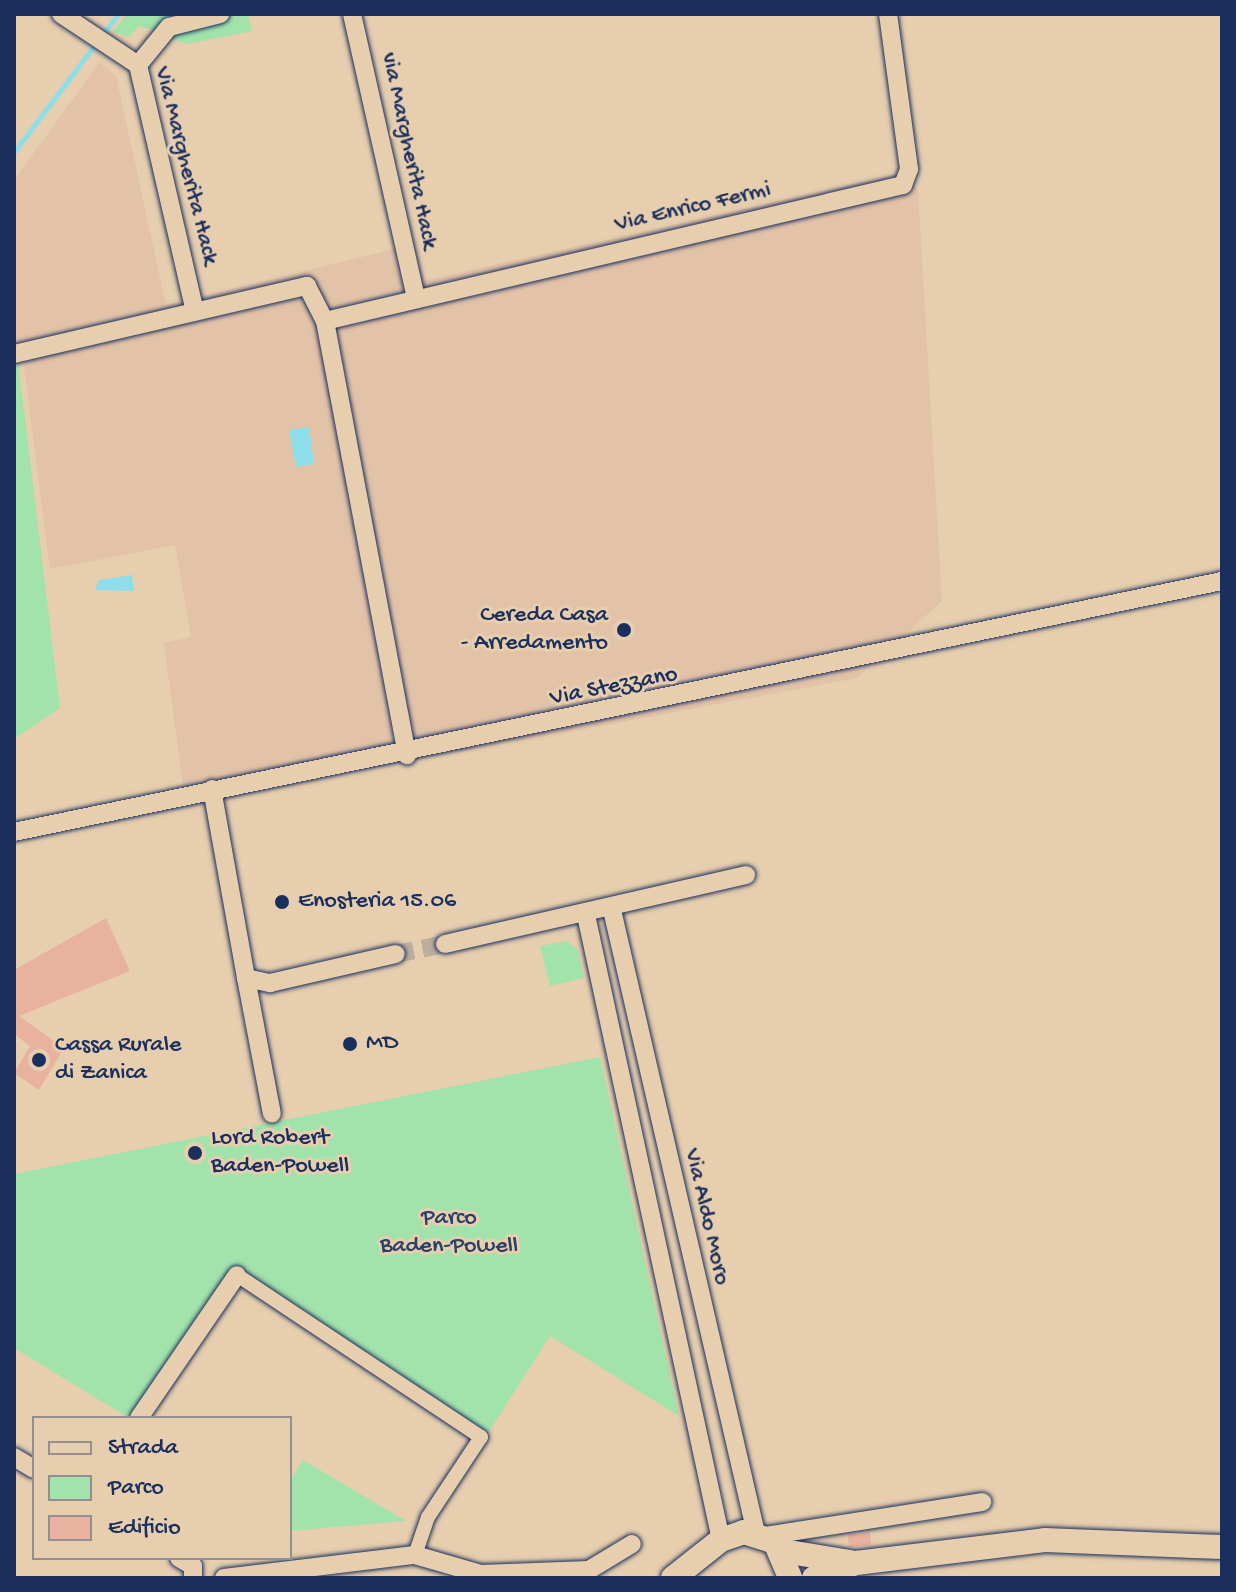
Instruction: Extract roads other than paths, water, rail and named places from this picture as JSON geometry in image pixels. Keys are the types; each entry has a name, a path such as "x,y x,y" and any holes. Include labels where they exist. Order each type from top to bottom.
{"street":[{"name":"Via Margherita Hack","path":"61,14 138,65 195,311"},
{"name":"via Margherita Hack","path":"138,65 169,27 220,14"},
{"name":"via Margherita Hack","path":"352,14 416,299"},
{"name":"Via Enrico Fermi","path":"325,321 903,185 909,169 888,14"},
{"path":"14,354 307,286 325,321 407,755"},
{"name":"Via Stezzano","path":"14,832 212,789 407,755 1222,581"},
{"path":"212,789 272,1114"},
{"path":"445,944 612,910 746,875"},
{"name":"Via Aldo Moro","path":"612,910 768,1540"},
{"path":"586,915 711,1558"},
{"path":"246,978 270,983 396,954"},
{"path":"140,1416 237,1275 481,1437 428,1517 415,1555"},
{"path":"14,1457 32,1468"},
{"path":"673,1578 711,1558 768,1540 982,1502"},
{"path":"768,1540 856,1563"},
{"path":"768,1540 790,1578"},
{"path":"814,1578 856,1563 1045,1540 1222,1547"},
{"path":"224,1578 267,1576 415,1555 481,1574 589,1570 632,1544"},
{"path":"182,1560 193,1566 193,1578"}],"water":[{"path":"309,427 314,464 296,467 289,430"},
{"path":"132,575 134,591 95,590 99,580"}],"waterway":[{"path":"14,152 118,14"}],"tunnel":[{"path":"396,954 445,944"}],"place":[{"name":"Cereda Casa - Arredamento","path":"624,630"},
{"name":"Enosteria 15.06","path":"282,902"},
{"name":"MD","path":"350,1044"},
{"name":"Cassa Rurale di Zanica","path":"39,1060"},
{"name":"Lord Robert Baden-Powell","path":"195,1153"}],"park label":[{"name":"Parco Baden-Powell","path":"449,1233"}]}
